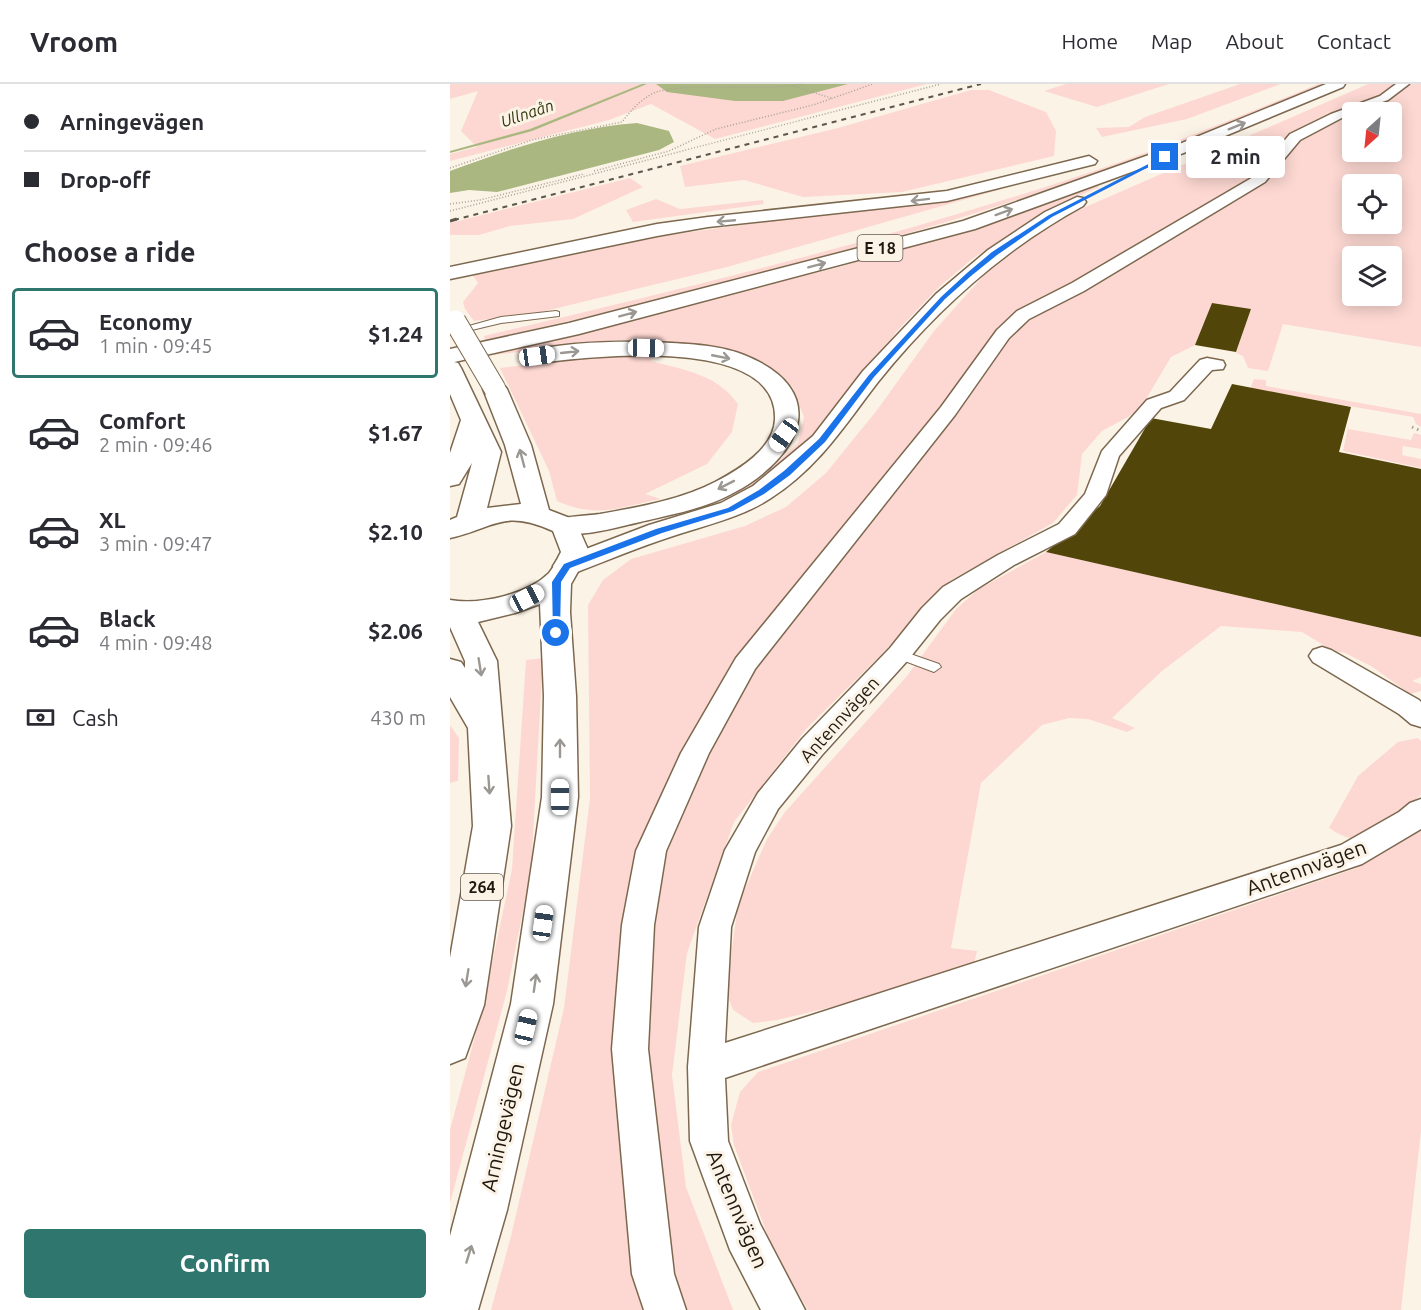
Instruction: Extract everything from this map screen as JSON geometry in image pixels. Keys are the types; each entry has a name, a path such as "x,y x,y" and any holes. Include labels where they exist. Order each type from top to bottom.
{"main road":[{"name":"E 18","path":"451,326 556,314 682,284 945,215 1160,141 1305,84"},
{"name":"E 18","path":"450,356 571,329 969,225 1182,148 1338,84"},
{"path":"450,273 657,230 708,222 947,196 1160,141"},
{"path":"562,574 659,531 731,509 762,492 822,441 871,376 943,298 994,254 1050,216 1182,148"},
{"path":"450,264 479,262 633,230 657,230"},
{"path":"451,326 495,389 518,445 537,514"},
{"path":"614,348 663,348 728,357 758,372 784,394 789,414 784,435 772,452 752,472 694,501 597,524 565,526 537,514 503,513 460,525 488,452 450,368 614,348"},
{"path":"450,478 460,462 470,408"},
{"name":"Arningevägen","path":"452,1310 483,1210 533,993 560,797 560,696 555,612 562,574 575,552 565,526"},
{"name":"264","path":"450,1043 463,1005 492,826 481,661 454,611 512,606 562,574"},
{"path":"450,670 485,727"}],"street":[{"path":"665,1310 651,1263 630,1049 638,925 651,851 695,753 745,664 948,411 1004,334 1023,315 1078,287 1260,179 1295,137 1335,117 1384,98 1403,84"},
{"name":"Antennvägen","path":"784,1310 744,1236 709,1141 706,1067 715,927 740,850 768,801 812,747 952,593 1006,560 1067,528 1095,495 1108,455 1154,405 1177,396 1207,364 1216,365"},
{"path":"1322,656 1421,717"},
{"name":"Antennvägen","path":"706,1067 1351,855 1410,821 1420,812"}],"lane":[{"path":"898,654 934,667"}],"path":[{"path":"450,168 532,140 622,122 637,103 657,91 672,87 804,84"},
{"path":"450,204 480,200 669,152 716,129 832,98 873,84"},
{"path":"450,211 941,84"},
{"path":"792,86 832,98"},
{"path":"1412,427 1421,431"}],"shaded area":[{"path":"450,84 927,84 715,139 651,104 609,120 450,161 450,154 477,147 461,131 478,91 450,99"},
{"path":"656,84 848,84 783,101 735,101 667,92"},
{"path":"1066,84 1169,84 1097,107 1044,91"},
{"path":"1240,84 1281,84 1187,119 1102,137 1096,128 1129,127 1145,117"},
{"path":"1318,84 1327,84 1121,164 1017,200 753,276 485,341 484,336 804,257 1042,188 1120,162"},
{"path":"1368,84 1421,84 1421,347 1283,324 1268,371 1248,368 1243,356 1236,353 1251,309 1212,303 1195,345 1171,357 1139,411 1102,431 1082,454 1077,495 1053,523 951,580 880,656 807,728 734,822 687,953 672,1075 686,1187 733,1310 679,1310 663,1249 646,1076 644,991 658,869 686,788 749,674 733,669 689,744 647,833 628,905 619,1028 623,1183 645,1310 491,1310 511,1236 564,1008 590,798 588,605 603,580 631,559 745,526 786,507 826,473 877,410 934,331 985,274 1034,233 1074,212"},
{"path":"971,90 989,90 1046,112 1056,131 1054,156 902,192 803,197 744,180 685,187 680,166 838,128"},
{"path":"637,123 669,131 674,142 659,150 497,192 469,190 450,193 450,171 542,140 589,129"},
{"path":"630,178 643,187 573,219 510,226 479,235 450,235 450,223"},
{"path":"1096,185 1099,187 1045,211 972,259 938,288 897,331 834,416 766,481 723,501 762,476 798,443 804,417 792,386 760,363 724,350 685,343 645,340 616,340 494,355 494,351 840,267"},
{"path":"1002,189 727,267 541,312 474,321 463,302 478,283 472,274 664,236"},
{"path":"656,199 680,209 763,200 764,204 633,222 626,210"},
{"path":"609,355 655,355 651,361 710,380 730,394 738,404 732,432 707,464 645,494 661,499 609,510 585,509 557,501 549,471 500,368"},
{"path":"1254,379 1266,380 1266,386 1421,414 1421,427 1416,424 1413,417 1250,389"},
{"path":"1349,422 1348,429 1411,440 1414,433 1421,435 1421,449 1403,446 1402,455 1421,459 1421,468 1343,451"},
{"path":"1046,552 1421,637 1421,677 1412,681 1421,684 1421,691 1410,694 1371,666 1345,653 1333,651 1302,632 1221,626 1162,671 1112,718 1135,728 1127,732 1088,719 1069,718 1042,725 981,783 951,948 977,951 973,968 959,977 777,1020 753,1023 733,1010 726,992 738,905 767,839 785,812 907,676 956,609 979,589"},
{"path":"543,658 531,871 507,991 450,1203 450,1130 482,1010 512,869 526,660"},
{"path":"450,725 459,738 458,781 450,783"},
{"path":"1418,738 1421,741 1421,795 1380,828 1362,838 1348,838 1329,828 1358,776 1398,742"},
{"path":"1421,828 1421,1131 1401,1310 808,1310 773,1250 734,1145 731,1125 740,1092 758,1072 1357,868"}],"building":[{"path":"1212,303 1251,309 1236,352 1195,345"},
{"path":"1232,384 1351,407 1339,452 1421,469 1421,637 1046,552 1100,506 1151,418 1211,429"}],"waterway":[{"name":"Ullnaån","path":"450,152 531,130 645,84"}],"railway":[{"path":"454,220 981,84"},
{"path":"450,221 460,218"}],"route":[{"path":"556,633 556,582 567,566 659,531 731,509 762,492 822,441 871,376 915,331 943,298 969,274 1050,216 1165,157"}]}
